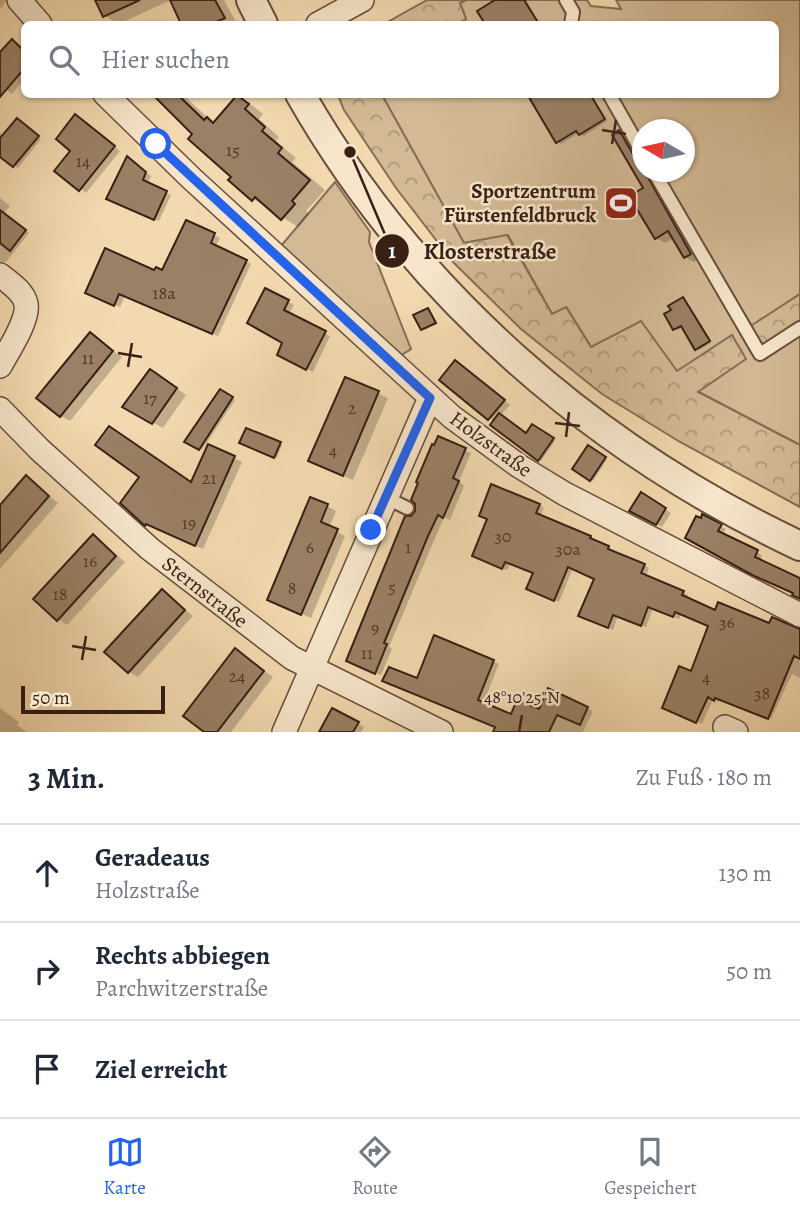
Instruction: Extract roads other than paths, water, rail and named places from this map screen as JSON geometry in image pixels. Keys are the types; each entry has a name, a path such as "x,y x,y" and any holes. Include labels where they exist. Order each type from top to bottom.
{"street":[{"path":"19,0 37,21"},
{"path":"251,0 262,21"},
{"path":"323,21 362,0"},
{"name":"Holzstraße","path":"109,98 191,178 430,398 519,466 565,495 800,615"},
{"path":"302,98 326,139 397,235 460,306 533,376 661,471 727,509 800,546"},
{"path":"0,275 20,292 26,304 24,321 0,366"},
{"path":"285,732 430,398"},
{"name":"Sternstraße","path":"0,409 40,450 150,549 292,659 441,732"}],"lane":[{"path":"566,0 573,12 572,21"},
{"path":"611,98 632,134"},
{"path":"660,182 760,354 800,328"},
{"path":"385,497 407,508"}],"place":[{"name":"Klosterstraße","path":"350,152"},
{"name":"Sportzentrum Fürstenfeldbruck","path":"621,203"}]}
